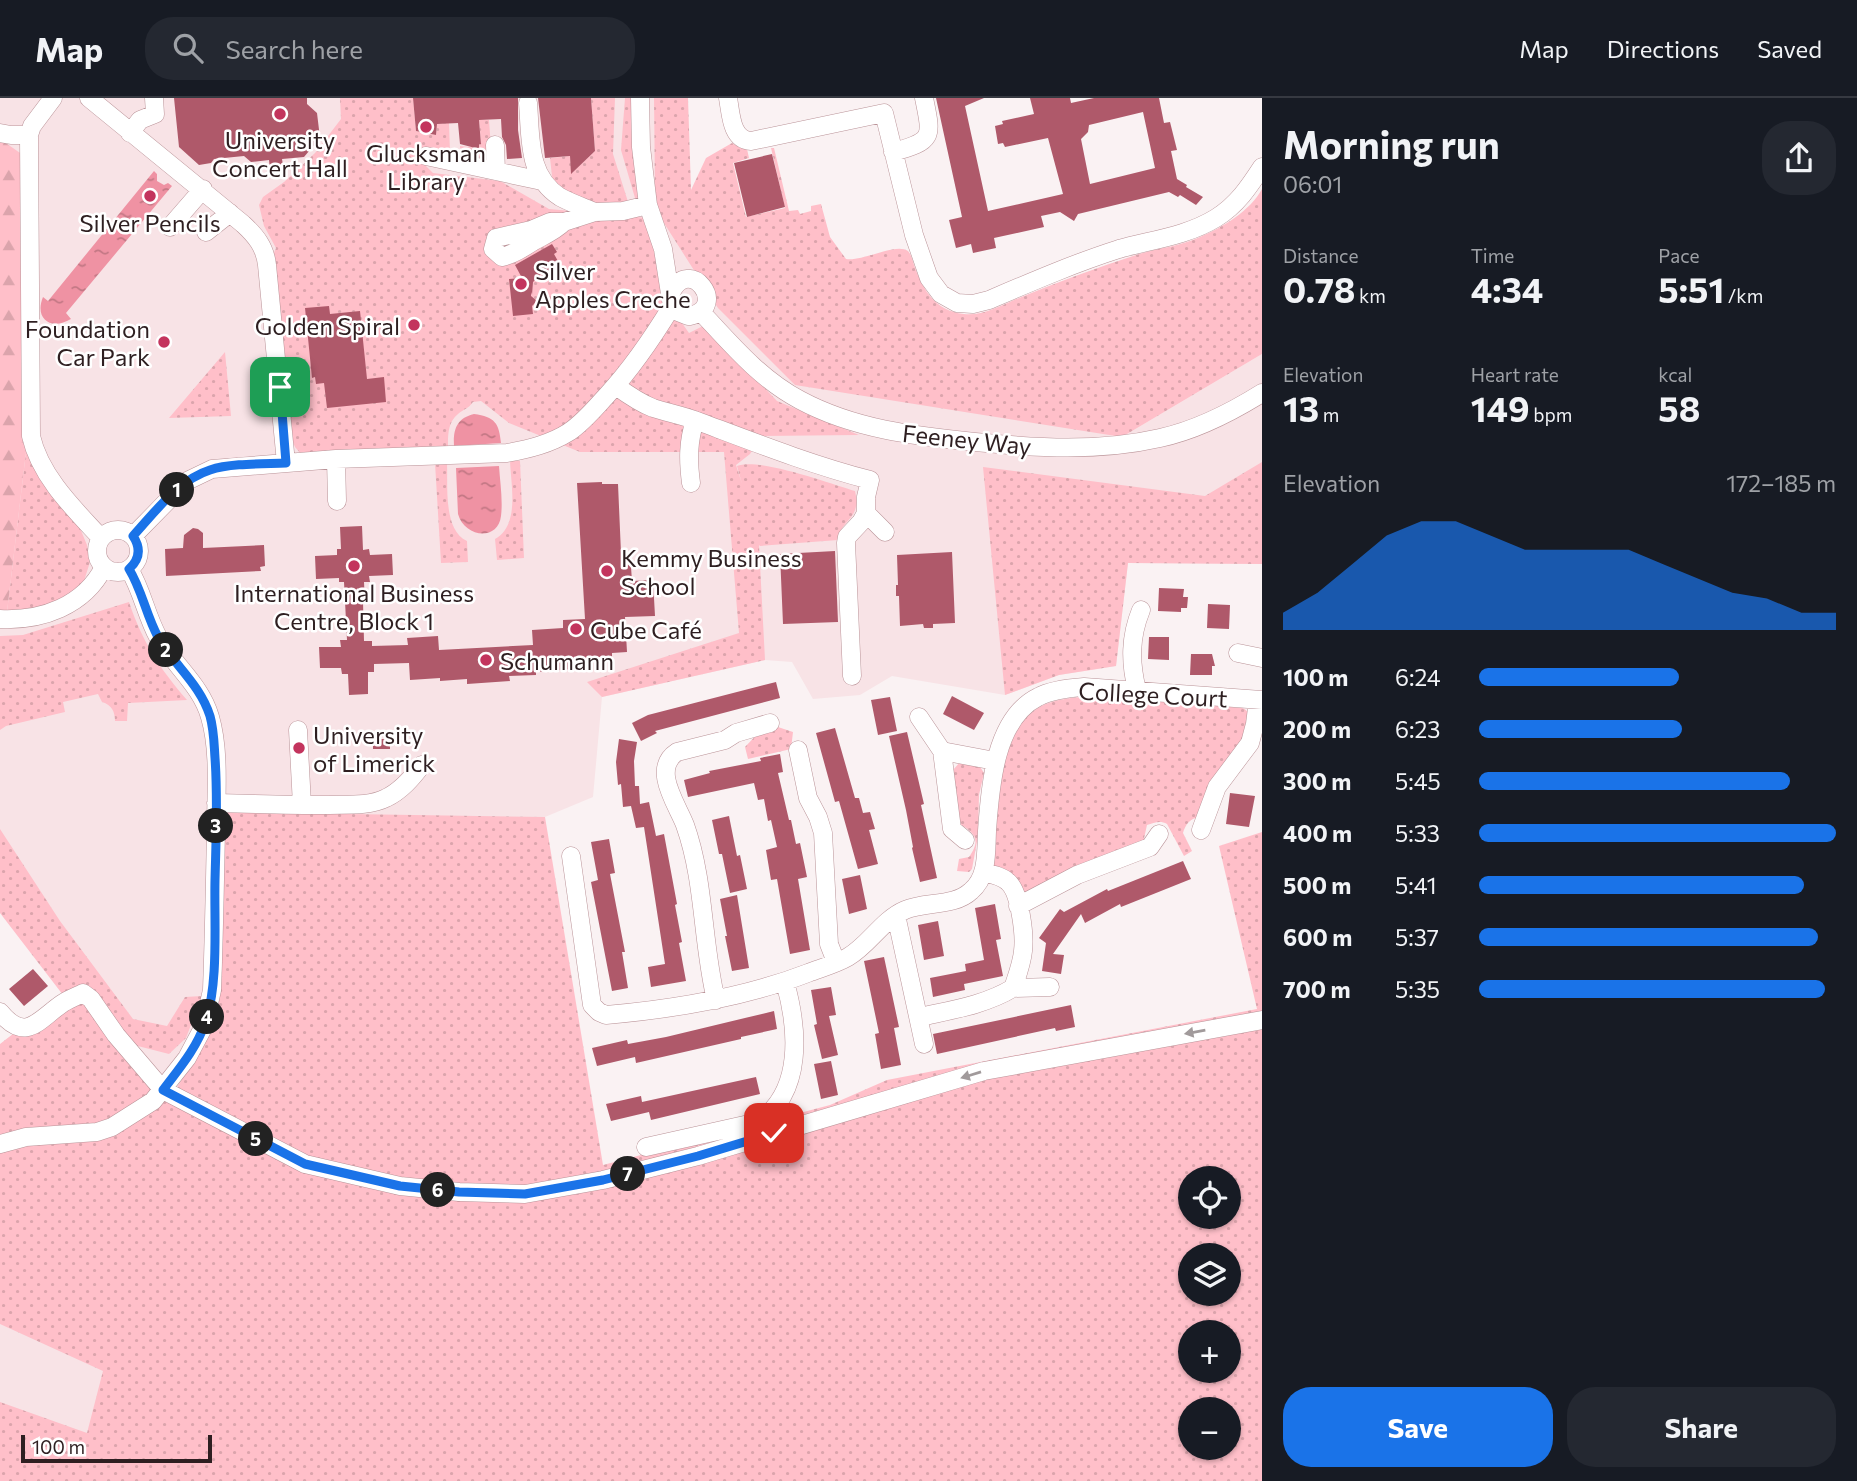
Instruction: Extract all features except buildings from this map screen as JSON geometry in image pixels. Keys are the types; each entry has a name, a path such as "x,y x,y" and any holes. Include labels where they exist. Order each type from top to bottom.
{"street":[{"path":"53,98 32,126 30,135 31,436 38,457 53,482 101,538"},
{"path":"89,98 254,234 266,255 286,463"},
{"path":"130,133 139,120 155,114 154,98"},
{"path":"640,98 641,147 648,205 683,307"},
{"path":"728,98 735,131 739,138 745,141 762,139 883,105 914,234 929,278 946,298 965,304 989,300 1116,250 1201,226 1234,205 1262,167"},
{"path":"894,152 920,144 927,138 929,130 924,98"},
{"path":"528,103 534,163 542,181 561,197 595,212"},
{"path":"0,133 30,135"},
{"path":"495,145 496,171"},
{"path":"426,156 454,154 496,171 542,181"},
{"path":"170,227 202,190"},
{"path":"564,222 595,212 623,211 648,205"},
{"path":"206,232 230,213"},
{"path":"133,536 187,481 212,469 336,459 507,453 526,450 551,441 583,421 616,386 654,336 683,307 706,304 705,289 700,283 689,279 669,260 663,248"},
{"path":"683,307 678,282 689,279"},
{"name":"Feeney Way","path":"683,307 764,377 797,399 853,423 889,432 1004,445 1063,448 1115,446 1163,438 1191,429 1218,419 1262,393"},
{"path":"616,386 650,407 695,420 841,473 870,480 866,513 847,537 846,543 852,676"},
{"path":"691,482 689,439 695,420"},
{"path":"336,459 337,501"},
{"path":"866,513 885,532"},
{"path":"113,530 133,536 139,553 129,569 116,572 104,567 97,550 101,538 113,530"},
{"path":"0,619 32,618 66,606 97,580 104,567"},
{"path":"0,1144 26,1137 97,1132 127,1118 153,1101 163,1090 187,1058 210,1008 216,803 213,733 205,702 193,681 160,640 129,569"},
{"path":"1137,690 1131,650 1135,625 1141,610"},
{"path":"1238,653 1262,658"},
{"name":"College Court","path":"983,872 995,761 1014,721 1023,709 1039,696 1084,687 1260,700"},
{"path":"1201,830 1217,787 1250,743 1260,700"},
{"path":"919,717 942,751 952,829 965,840"},
{"path":"716,1000 693,857 685,824 665,771 670,757 677,752 725,740 736,733 770,723"},
{"path":"299,730 302,805"},
{"path":"798,750 808,798 823,833 829,944 836,962"},
{"path":"942,751 995,761"},
{"path":"216,803 302,805 375,802 386,799 399,790 422,765"},
{"path":"1018,906 1077,875 1150,847 1159,834"},
{"path":"571,856 593,1005 606,1015 659,1010 716,1000 785,982 849,957 896,915 917,906 963,898 979,882 983,872 1002,877 1014,890 1022,927 1023,951 1013,988"},
{"path":"896,915 924,1044"},
{"path":"646,1147 758,1122 773,1110 788,1083 795,1055 793,1014 785,982"},
{"path":"919,1017 977,1004 1003,995 1013,988 1050,987"},
{"path":"0,1012 14,1026 31,1027 66,1001 83,993 91,999 116,1035 163,1090 305,1164 400,1186 459,1192 525,1194 603,1180 698,1156 984,1071 1262,1020"}],"shaded area":[{"name":"University of Limerick","path":"0,98 654,98 655,209 1122,437 1262,354 1262,564 1128,563 1116,666 1059,675 1005,695 892,676 860,695 813,699 792,662 765,660 602,697 593,797 545,817 542,1481 0,1481 0,1102 99,1023 0,886"}],"green space":[{"path":"340,98 413,98 416,131 436,135 437,124 449,123 450,153 423,163 433,173 500,181 549,209 648,218 665,299 689,333 705,325 777,401 859,435 761,436 750,454 736,465 742,484 737,466 747,464 777,468 855,491 856,508 838,540 759,545 765,660 602,697 587,682 739,633 724,452 580,452 509,423 481,401 473,402 454,418 449,430 448,449 301,454 295,447 291,438 273,255 276,248 264,226 259,205 263,197 284,182 315,153 341,119"},
{"path":"591,98 615,98 613,154 629,205 602,207 555,186 550,158 570,156 572,173 595,151"},
{"path":"625,98 636,98 637,198 621,150"},
{"path":"654,98 688,98 691,190 706,158 732,143 747,149 749,158 733,163 746,217 785,208 771,148 774,148 789,211 798,210 800,214 811,211 811,206 821,204 830,237 846,259 861,258 887,250 908,251 926,291 932,298 945,309 964,314 977,314 1139,254 1193,240 1235,217 1262,189 1262,354 1122,437 795,385 718,308 655,209"},
{"path":"479,120 489,120 492,162 460,157 460,146 479,148"},
{"path":"0,139 23,155 26,452 7,612 0,611"},
{"path":"225,352 231,416 169,418"},
{"path":"26,452 44,480 77,521 87,545 90,562 80,587 46,608 7,612"},
{"path":"510,461 520,461 524,558 497,560 495,539 503,533 511,515"},
{"path":"1262,462 1262,564 1128,563 1116,666 1059,675 1005,695 983,467 1205,496"},
{"path":"435,463 447,463 450,518 459,535 467,541 468,562 441,563"},
{"path":"129,602 153,654 187,700 128,703 127,721 115,721 112,709 102,702 98,694 63,702 65,712 6,726 0,730 0,636 23,635"},
{"path":"1097,696 1242,708 1249,713 1251,728 1202,816 1190,821 1183,833 1192,851 1184,856 1167,824 1162,822 1147,825 1143,843 1026,895 993,866 992,862 998,802 1006,759 1022,723 1035,710 1065,699"},
{"path":"772,725 793,732 791,749 748,759 745,747 764,727"},
{"path":"960,762 979,765 984,773 979,795 978,836 972,869 969,872 957,871 959,859 969,857 975,845 972,833 958,823 951,781 953,770"},
{"path":"222,812 545,817 603,1165 830,1105 887,1080 1257,1009 1219,846 1262,832 1262,1481 0,1481 0,1402 87,1433 103,1371 0,1324 0,1044 63,995 0,913 0,829 60,921 133,1019 167,1026 185,997 202,996 186,1038 169,1054 130,1044 168,1102 207,1032"}],"water":[{"path":"154,171 157,181 172,186 66,313 71,319 57,324 46,321 41,311 43,297 48,301"},
{"path":"474,414 495,422 501,443 454,446 457,425"},
{"path":"499,466 502,504 499,524 488,533 473,532 461,522 458,514 456,468"}],"place":[{"name":"University Concert Hall","path":"280,114"},
{"name":"Glucksman Library","path":"426,127"},
{"name":"Silver Pencils","path":"150,196"},
{"name":"Silver Apples Creche","path":"521,284"},
{"name":"Golden Spiral","path":"414,325"},
{"name":"Foundation Car Park","path":"164,342"},
{"name":"International Business Centre, Block 1","path":"354,566"},
{"name":"Kemmy Business School","path":"607,571"},
{"name":"Cube Café","path":"576,629"},
{"name":"Schumann","path":"486,660"},
{"name":"University of Limerick","path":"299,748"}],"route":[{"path":"280,387 286,463 212,469 198,475 166,500 133,536 139,553 134,565 129,569 160,640 193,681 205,702 211,719 216,772 214,951 210,1008 187,1058 163,1090 305,1164 400,1186 459,1192 525,1194 603,1180 774,1133"}]}
